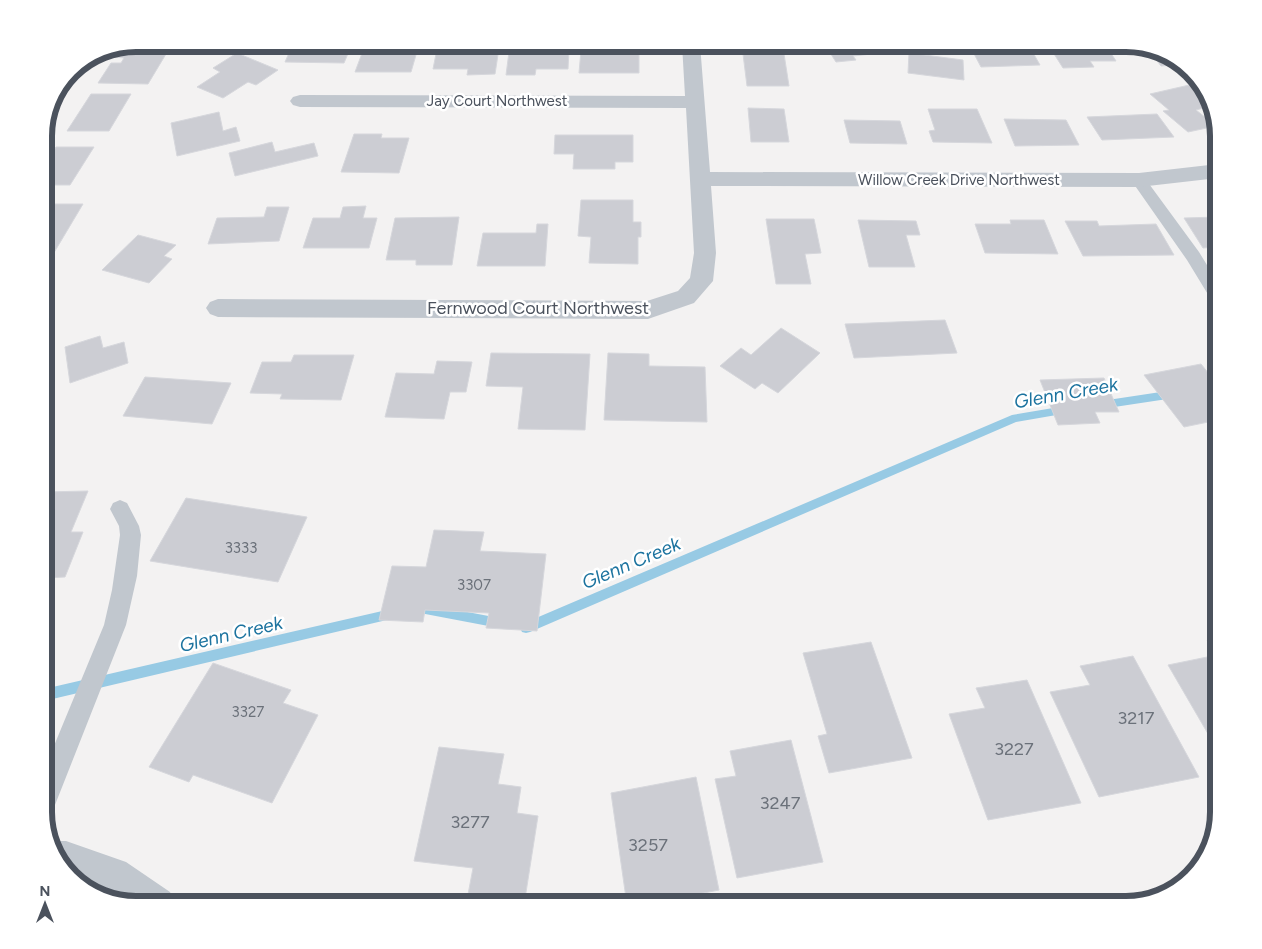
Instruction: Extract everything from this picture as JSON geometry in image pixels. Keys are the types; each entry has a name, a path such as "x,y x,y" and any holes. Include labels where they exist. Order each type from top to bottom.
{"street":[{"name":"Fernwood Court Northwest","path":"218,308 648,310 686,297 701,281 705,253 692,52"},
{"name":"Jay Court Northwest","path":"300,101 695,102"},
{"name":"Willow Creek Drive Northwest","path":"700,179 1139,180 1210,172"},
{"path":"68,860 113,875 144,896"}],"lane":[{"path":"1139,180 1193,256 1210,284"},
{"path":"53,779 115,626 130,538 128,525 120,509"}],"building":[{"path":"137,52 167,52 148,84 98,83 111,63 121,63 124,58 115,57 120,54"},
{"path":"289,52 349,52 344,63 285,62"},
{"path":"362,52 417,52 411,72 355,72"},
{"path":"436,52 498,52 495,74 467,75 468,69 433,69"},
{"path":"509,52 569,52 568,69 536,69 535,75 506,75"},
{"path":"581,52 639,52 639,73 579,73"},
{"path":"830,52 890,52 853,56 856,60 836,62"},
{"path":"973,52 1033,52 1040,65 981,67"},
{"path":"1053,52 1110,52 1116,61 1090,61 1094,67 1063,68"},
{"path":"237,53 278,70 256,85 248,82 223,98 197,87 220,72 213,68"},
{"path":"909,53 963,60 964,80 908,73"},
{"path":"743,54 784,54 789,86 747,86"},
{"path":"1155,58 1169,65 1161,66"},
{"path":"1191,85 1204,108 1196,110 1208,119 1209,128 1188,132 1163,111 1169,110 1150,94"},
{"path":"91,94 131,94 109,131 67,131"},
{"path":"748,108 784,109 789,142 751,142"},
{"path":"928,109 977,109 992,143 933,142 929,131 935,130"},
{"path":"219,112 223,131 236,127 240,141 177,156 171,123"},
{"path":"1157,114 1174,137 1102,140 1087,117"},
{"path":"1004,119 1066,120 1079,145 1015,146"},
{"path":"844,120 900,121 907,144 850,143"},
{"path":"354,134 382,134 381,138 409,138 399,173 341,172"},
{"path":"555,135 633,135 633,162 615,162 615,169 573,169 574,154 554,154"},
{"path":"272,142 275,152 314,143 318,156 235,176 229,153"},
{"path":"56,147 94,147 70,185 53,185 53,152"},
{"path":"581,200 633,200 633,222 641,222 641,237 638,237 638,264 589,263 591,237 578,236"},
{"path":"53,204 83,204 53,254"},
{"path":"366,206 363,218 377,218 369,248 303,248 313,218 340,218 343,207"},
{"path":"267,207 289,207 279,241 208,244 217,218 264,217"},
{"path":"459,217 452,265 416,265 416,260 386,260 395,218"},
{"path":"1210,217 1210,248 1203,248 1184,218"},
{"path":"766,219 814,219 821,253 805,254 811,284 776,284"},
{"path":"858,220 916,221 920,235 906,235 915,267 869,267"},
{"path":"1010,220 1044,220 1058,254 985,253 975,224 1011,224"},
{"path":"1065,221 1097,221 1099,226 1156,224 1174,255 1083,256"},
{"path":"537,224 548,224 545,266 477,266 483,233 536,233"},
{"path":"138,235 176,245 164,256 172,259 149,283 102,270"},
{"path":"945,320 957,353 854,358 845,324"},
{"path":"781,328 820,353 778,393 762,383 755,389 720,366 741,348 751,355"},
{"path":"100,336 103,348 124,342 128,363 70,383 65,347"},
{"path":"491,353 590,354 585,430 518,429 523,387 486,386"},
{"path":"608,353 649,354 649,366 705,367 707,422 604,420"},
{"path":"294,355 354,355 341,400 280,399 282,394 250,393 262,362 291,362"},
{"path":"437,361 472,362 466,392 450,392 444,419 385,417 396,373 434,374"},
{"path":"1201,364 1210,375 1210,422 1184,427 1144,375"},
{"path":"145,377 231,383 212,424 123,416"},
{"path":"1104,378 1119,412 1095,412 1100,423 1058,425 1040,380"},
{"path":"88,491 71,532 83,532 65,577 53,578 53,492"},
{"path":"186,498 307,517 278,582 150,561"},
{"path":"434,530 484,532 480,551 546,554 537,631 486,628 489,613 425,610 423,622 379,620 392,566 426,567"},
{"path":"871,642 912,758 829,773 818,736 827,734 803,653"},
{"path":"1133,656 1199,777 1099,797 1050,692 1090,685 1080,666"},
{"path":"1210,656 1210,737 1168,665"},
{"path":"213,663 291,690 283,703 318,715 272,803 193,775 189,782 149,767"},
{"path":"1027,680 1081,803 988,820 949,714 985,708 976,688"},
{"path":"791,740 823,862 737,878 715,779 736,776 730,751"},
{"path":"439,747 504,754 498,784 521,787 517,813 538,816 525,896 468,896 473,868 414,861"},
{"path":"696,777 719,890 689,896 626,896 611,793"}],"waterway":[{"name":"Glenn Creek","path":"1101,405 1174,394"},
{"name":"Glenn Creek","path":"526,628 1015,418 1065,410"},
{"name":"Glenn Creek","path":"420,608 499,623"},
{"name":"Glenn Creek","path":"53,693 391,614"}]}
